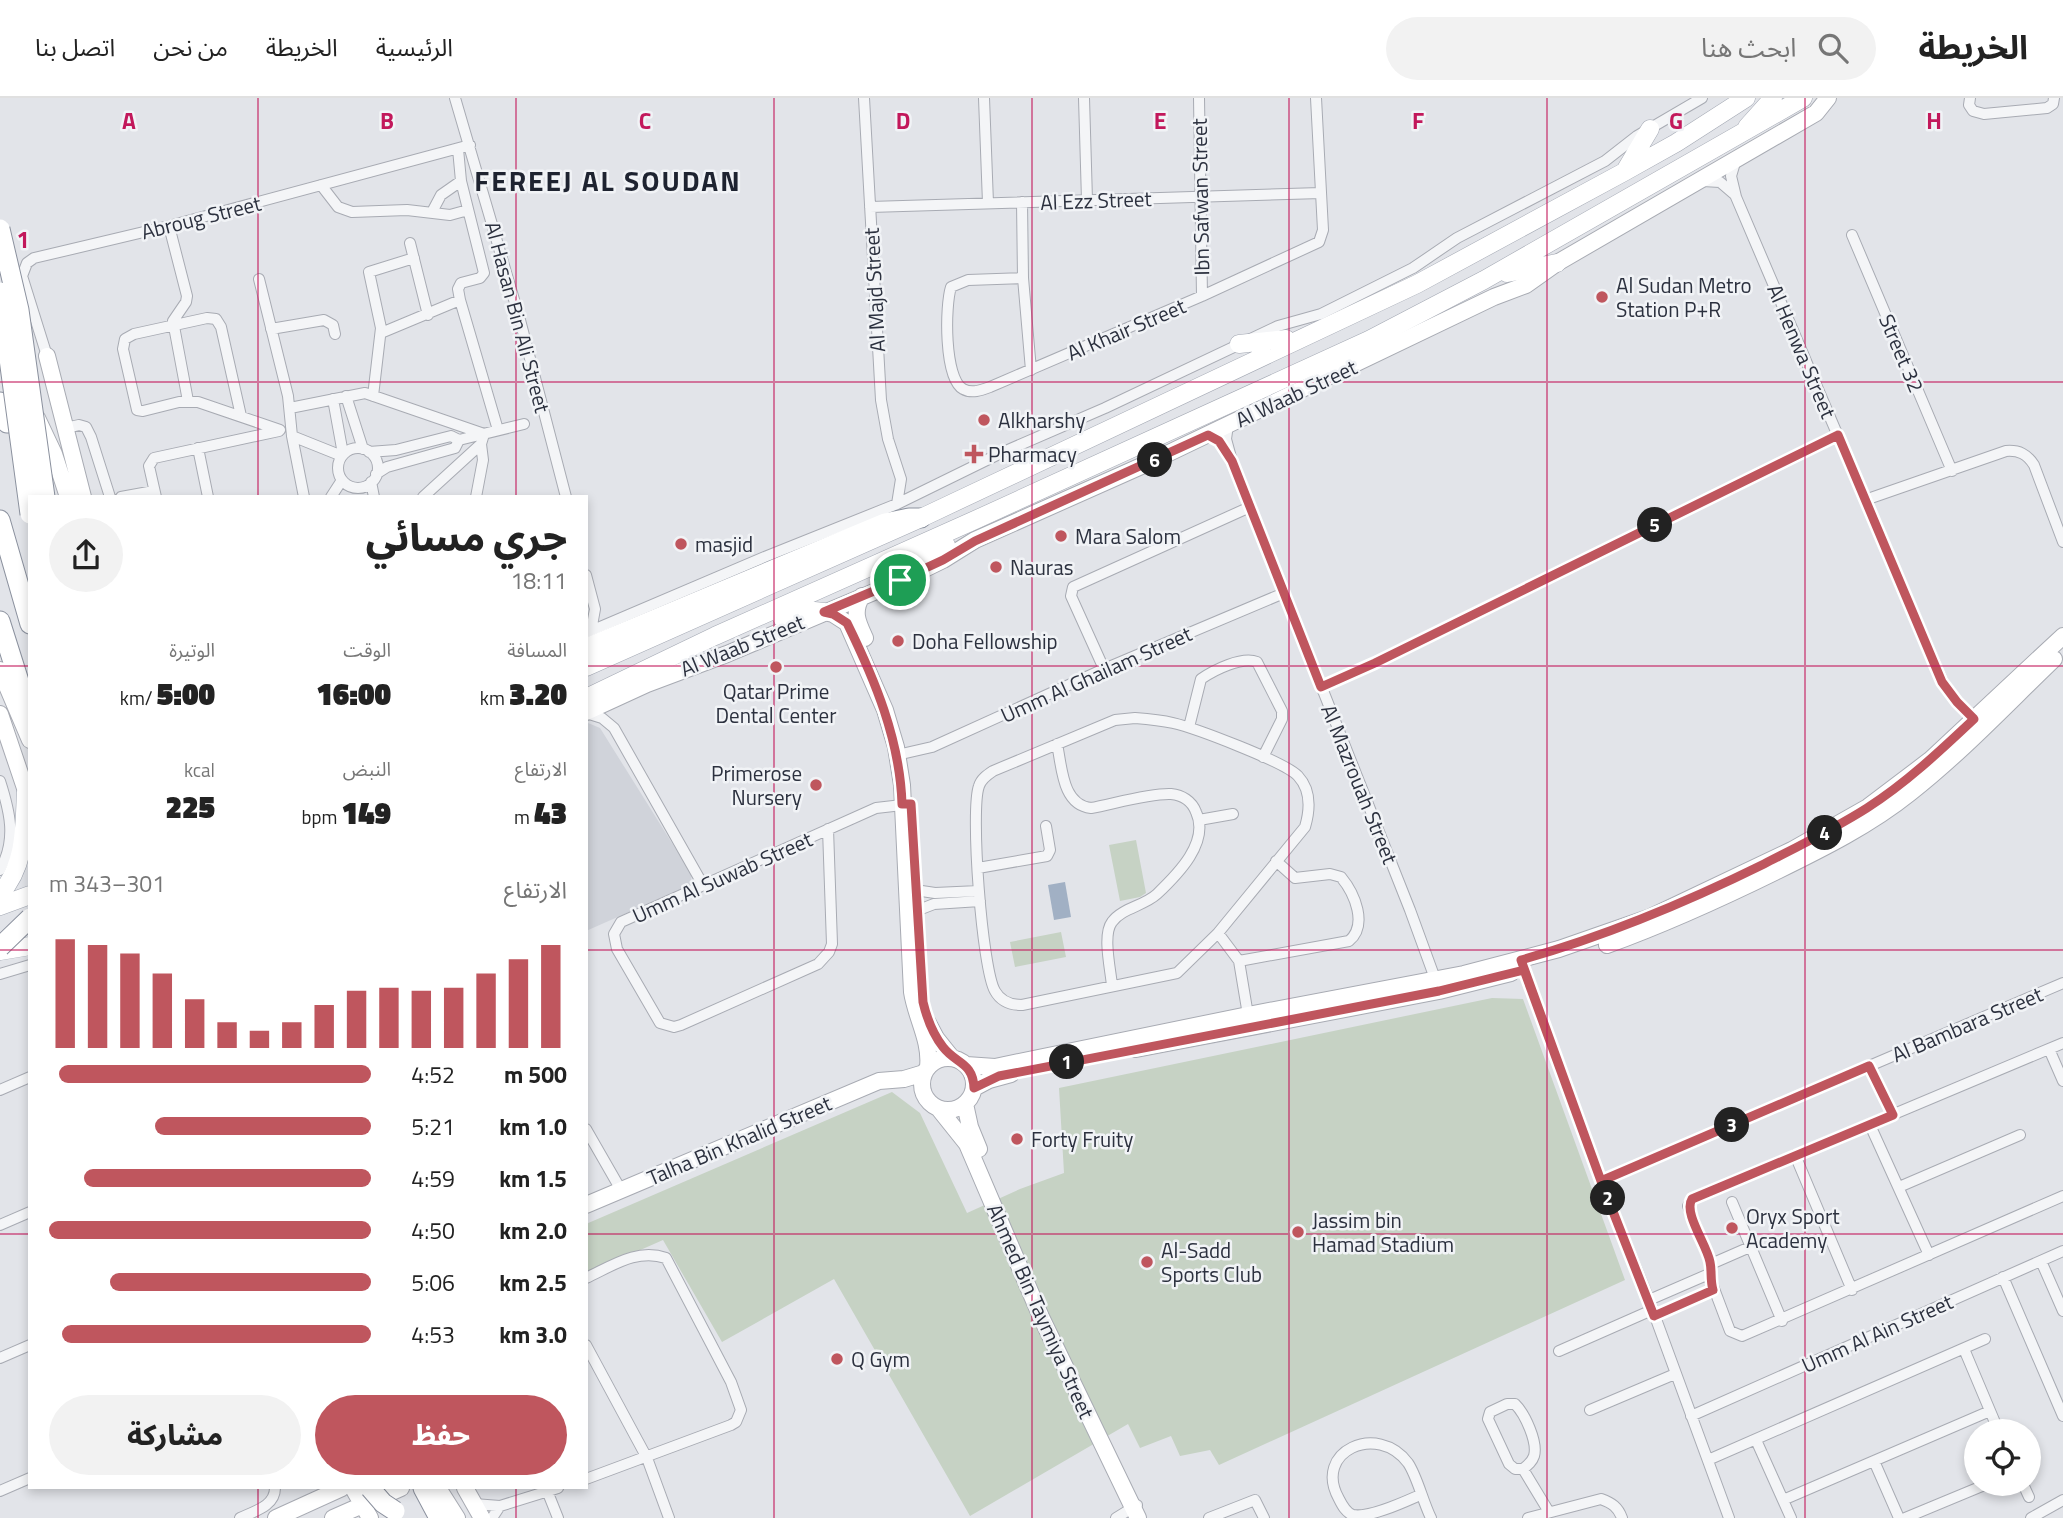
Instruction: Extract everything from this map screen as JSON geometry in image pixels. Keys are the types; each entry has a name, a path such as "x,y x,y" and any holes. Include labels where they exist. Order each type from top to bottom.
{"highway":[{"path":"0,229 19,310 45,495"},
{"path":"0,292 28,497"},
{"path":"7,370 54,495"},
{"path":"0,402 31,495"},
{"path":"588,638 885,523 909,517 921,518"},
{"path":"0,520 28,617"},
{"path":"0,621 28,710"},
{"path":"0,947 28,921"},
{"path":"384,1489 397,1514"},
{"path":"430,1491 439,1518"},
{"path":"367,1503 383,1503 397,1514"}],"main road":[{"name":"Al Waab Street","path":"588,666 921,518 1417,284 1676,143 1746,98"},
{"path":"1741,135 1773,98"},
{"name":"Al Waab Street","path":"588,697 715,636 1369,340 1484,280 1803,98"},
{"path":"1624,172 1650,129"},
{"path":"1484,280 1557,263"},
{"path":"1238,345 1310,334"},
{"path":"900,580 927,554 961,538 975,520"},
{"path":"715,636 748,633 804,610 824,612"},
{"path":"0,894 14,876 21,859 28,798"},
{"path":"0,906 28,896"},
{"path":"0,931 28,920"},
{"path":"0,947 28,935"},
{"path":"0,947 28,946"}],"street":[{"name":"Al Hasan Bin Ali Street","path":"455,98 464,147 520,320 565,495"},
{"name":"Al Majd Street","path":"864,98 876,344 888,439 901,479 897,504"},
{"path":"984,98 988,203"},
{"path":"1084,98 1087,200"},
{"name":"Ibn Safwan Street","path":"1199,98 1202,296"},
{"name":"Al Khair Street","path":"1023,278 968,280 951,288 946,307 951,366 953,377 964,390 990,387 1031,370 1319,242 1323,234 1316,98"},
{"path":"588,638 614,622 924,492 1001,453 1105,408 1278,326 1321,314 1404,273 1457,239 1605,161 1650,129 1702,98"},
{"name":"Al Waab Street","path":"588,712 617,697 900,580 975,541 1208,435 1494,297 1526,285 1557,263 1816,113 1828,98"},
{"path":"1970,98 1970,108 1978,113 2047,108 2054,101 2063,113"},
{"path":"464,147 461,181 484,273 480,278 461,283 458,289 498,430"},
{"name":"Abroug Street","path":"47,356 22,276 27,263 43,255 169,226 464,147"},
{"name":"Al Henwa Street","path":"1736,159 1731,176 1736,197 1942,682 1977,723"},
{"path":"432,212 441,195 461,181"},
{"path":"1700,181 1720,182 1736,197"},
{"path":"321,185 338,207 352,212 407,210 450,215 468,210"},
{"name":"Al Ezz Street","path":"870,207 1321,193"},
{"path":"1023,202 1023,278 1031,370"},
{"path":"169,226 187,296 186,302 174,318 174,326 188,401"},
{"name":"Street 32","path":"1852,235 1952,471"},
{"path":"410,243 428,315"},
{"path":"373,396 381,333 369,272 414,258"},
{"path":"259,279 290,408 288,431 303,495"},
{"path":"381,333 460,300"},
{"path":"241,416 219,323 212,318 129,335 125,339 123,349 137,410 188,401 206,404 241,416 288,431 342,455"},
{"path":"271,329 324,320 333,325 335,334"},
{"path":"0,331 7,370 54,454 67,495"},
{"path":"7,370 37,377 42,374 47,356"},
{"path":"47,356 82,495"},
{"path":"290,408 359,393 482,439"},
{"path":"346,396 366,450 376,462 369,481 373,495"},
{"path":"333,398 342,455 338,468 342,480 347,484 369,481"},
{"path":"425,495 482,439 498,430 545,418"},
{"path":"65,428 79,425 86,427 109,495"},
{"path":"1228,425 1226,439 1232,461"},
{"path":"155,494 149,466 151,460 288,431"},
{"path":"1208,435 1219,441 1232,461"},
{"path":"1321,687 1838,435"},
{"path":"342,455 356,448 396,450 451,436 459,440 482,439"},
{"path":"476,495 483,460 482,439"},
{"path":"352,495 387,467 455,448 459,440"},
{"path":"198,448 208,495"},
{"path":"1865,500 2006,451 2023,453 2034,465 2063,542"},
{"name":"Al Mazrouah Street","path":"1232,461 1437,985"},
{"path":"901,479 924,492"},
{"path":"332,495 342,480"},
{"path":"1104,669 1071,596 1073,587 1250,507"},
{"path":"588,583 595,609 588,638"},
{"name":"Umm Al Ghailam Street","path":"902,754 932,747 1104,669 1284,593"},
{"path":"862,596 856,608 856,615 893,706 902,754 925,1013 932,1032 971,1072 974,1088"},
{"path":"595,609 614,622"},
{"path":"824,612 841,618 849,627 902,754"},
{"path":"1977,723 2063,636"},
{"path":"893,1080 934,1106 953,1110 965,1104 974,1088 999,1076 1522,965 1651,917 1829,831 1896,787 2063,650"},
{"path":"1189,727 1201,679 1242,661 1257,662 1282,711 1282,719 1263,757"},
{"path":"0,670 28,735"},
{"path":"614,729 612,713 617,697"},
{"path":"0,714 28,798"},
{"path":"588,714 602,718 614,729 703,885"},
{"path":"1152,719 1189,727 1287,767 1303,782 1310,809 1304,827 1218,933 1177,974 1012,1005 1002,1000 995,992 988,967 979,896 975,805 979,784 993,771 1057,744 1115,720 1152,719"},
{"path":"1057,744 1069,795 1082,807 1091,808 1173,794 1189,801 1199,820 1199,836 1194,851 1155,896 1118,916 1110,925 1107,938 1112,986"},
{"path":"0,781 9,811 11,830 7,858 0,870"},
{"path":"907,804 912,992 917,1017 929,1050 923,1092 934,1106"},
{"name":"Umm Al Suwab Street","path":"828,830 832,944 825,959 681,1025 666,1026 656,1018 617,949 614,934 621,922 876,808 907,804"},
{"path":"1199,820 1233,814"},
{"path":"978,868 1047,856 1051,850 1046,825"},
{"path":"1239,961 1349,941 1359,928 1359,917 1342,877 1330,874 1295,878 1276,861"},
{"path":"915,890 944,898 979,896"},
{"path":"916,911 944,898"},
{"path":"1218,933 1239,961 1248,1015"},
{"path":"1522,965 1729,1518"},
{"path":"0,974 28,966"},
{"name":"Al Bambara Street","path":"1601,1181 2063,983"},
{"path":"926,1070 939,1060 995,1067 1248,1015 1437,985"},
{"path":"2063,1043 1690,1200 1689,1209 1710,1269 1713,1290 1730,1331 1736,1336 1745,1336 2063,1196"},
{"path":"2049,1049 2063,1081"},
{"path":"1869,1066 1893,1115"},
{"name":"Talha Bin Khalid Street","path":"588,1205 879,1081 893,1080 926,1070"},
{"path":"0,1090 28,1078"},
{"name":"Ahmed Bin Taymiya Street","path":"965,1104 974,1136 1048,1314 1139,1512"},
{"name":"Ahmed Bin Taymiya Street","path":"934,1106 967,1144 1041,1317 1139,1512"},
{"path":"1870,1125 1929,1255"},
{"path":"588,1132 621,1190"},
{"path":"1899,1187 2020,1135"},
{"path":"1795,1156 1852,1290"},
{"path":"1732,1202 1782,1321"},
{"path":"0,1225 28,1213"},
{"path":"1652,1309 1710,1269 1751,1247"},
{"name":"Umm Al Ain Street","path":"1691,1416 2063,1251"},
{"path":"588,1277 640,1254 652,1253 666,1258 740,1403 740,1416 731,1425 647,1458 588,1477"},
{"path":"2041,1261 2063,1311"},
{"path":"2003,1277 2063,1416"},
{"path":"1559,1351 1652,1309 1713,1290"},
{"path":"1708,1460 1985,1339"},
{"path":"0,1358 28,1346"},
{"path":"588,1349 647,1458 669,1518"},
{"path":"1964,1349 1994,1419"},
{"path":"1590,1410 1675,1374"},
{"path":"1507,1404 1515,1404 1520,1409 1535,1446 1530,1463 1523,1469 1515,1469 1509,1464 1488,1419 1490,1412 1507,1404"},
{"path":"1783,1500 1990,1411"},
{"path":"1756,1440 1791,1518"},
{"path":"1420,1495 1378,1512 1364,1516 1352,1515 1344,1508 1336,1494 1333,1477 1337,1459 1351,1447 1380,1443 1392,1447 1408,1464 1431,1518"},
{"path":"1874,1461 1899,1518"},
{"path":"1523,1469 1549,1512"},
{"path":"0,1491 28,1479"},
{"path":"240,1518 273,1500 275,1489"},
{"path":"283,1515 313,1489"},
{"path":"283,1515 340,1489"},
{"path":"354,1489 367,1503"},
{"path":"333,1518 399,1489"},
{"path":"451,1489 475,1513"},
{"path":"465,1489 475,1513"},
{"path":"475,1513 551,1489 558,1518"},
{"path":"430,1491 457,1518"},
{"path":"1905,1518 1964,1494"},
{"path":"1528,1518 1601,1499 1618,1509 1622,1518"},
{"path":"1209,1518 1255,1500 1264,1518"},
{"path":"2031,1518 2063,1500"},
{"path":"492,1518 500,1506"},
{"path":"1116,1518 1139,1512"}],"shaded area":[{"path":"588,723 600,728 692,875 690,885 588,930"}],"green space":[{"path":"1136,840 1146,893 1120,901 1109,845"},
{"path":"1061,932 1066,957 1015,967 1010,942"},
{"name":"Al-Sadd Sports Club","path":"1492,998 1523,999 1625,1280 1219,1465 1210,1450 1180,1456 1171,1436 1140,1448 1128,1424 970,1516 834,1279 722,1342 663,1240 588,1273 588,1223 892,1092 920,1113 967,1213 1064,1173 1059,1088"}],"water":[{"path":"1065,882 1071,917 1054,920 1048,885"}],"place":[{"name":"Al Sudan Metro Station P+R","path":"1602,297"},
{"name":"Alkharshy","path":"984,420"},
{"name":"Pharmacy","path":"974,454"},
{"name":"Mara Salom","path":"1061,536"},
{"name":"masjid","path":"681,544"},
{"name":"Nauras","path":"996,567"},
{"name":"Doha Fellowship","path":"898,641"},
{"name":"Qatar Prime Dental Center","path":"776,667"},
{"name":"Primerose Nursery","path":"816,785"},
{"name":"Forty Fruity","path":"1017,1139"},
{"name":"Oryx Sport Academy","path":"1732,1228"},
{"name":"Jassim bin Hamad Stadium","path":"1298,1232"},
{"name":"Al-Sadd Sports Club","path":"1147,1262"},
{"name":"Q Gym","path":"837,1359"}],"district":[{"name":"FEREEJ AL SOUDAN","path":"608,180"}],"route":[{"path":"900,580 824,612 847,623 891,728 900,766 902,804 911,804 923,1002 932,1032 952,1058 960,1061 971,1072 974,1088 999,1076 1439,991 1524,970 1601,1181 1654,1316 1713,1290 1709,1274 1711,1264 1688,1206 1692,1199 1893,1115 1869,1066 1601,1181 1521,960 1584,942 1651,917 1829,831 1896,787 1974,719 1942,682 1838,435 1321,687 1232,461 1219,441 1208,435 975,541 900,580"}]}
